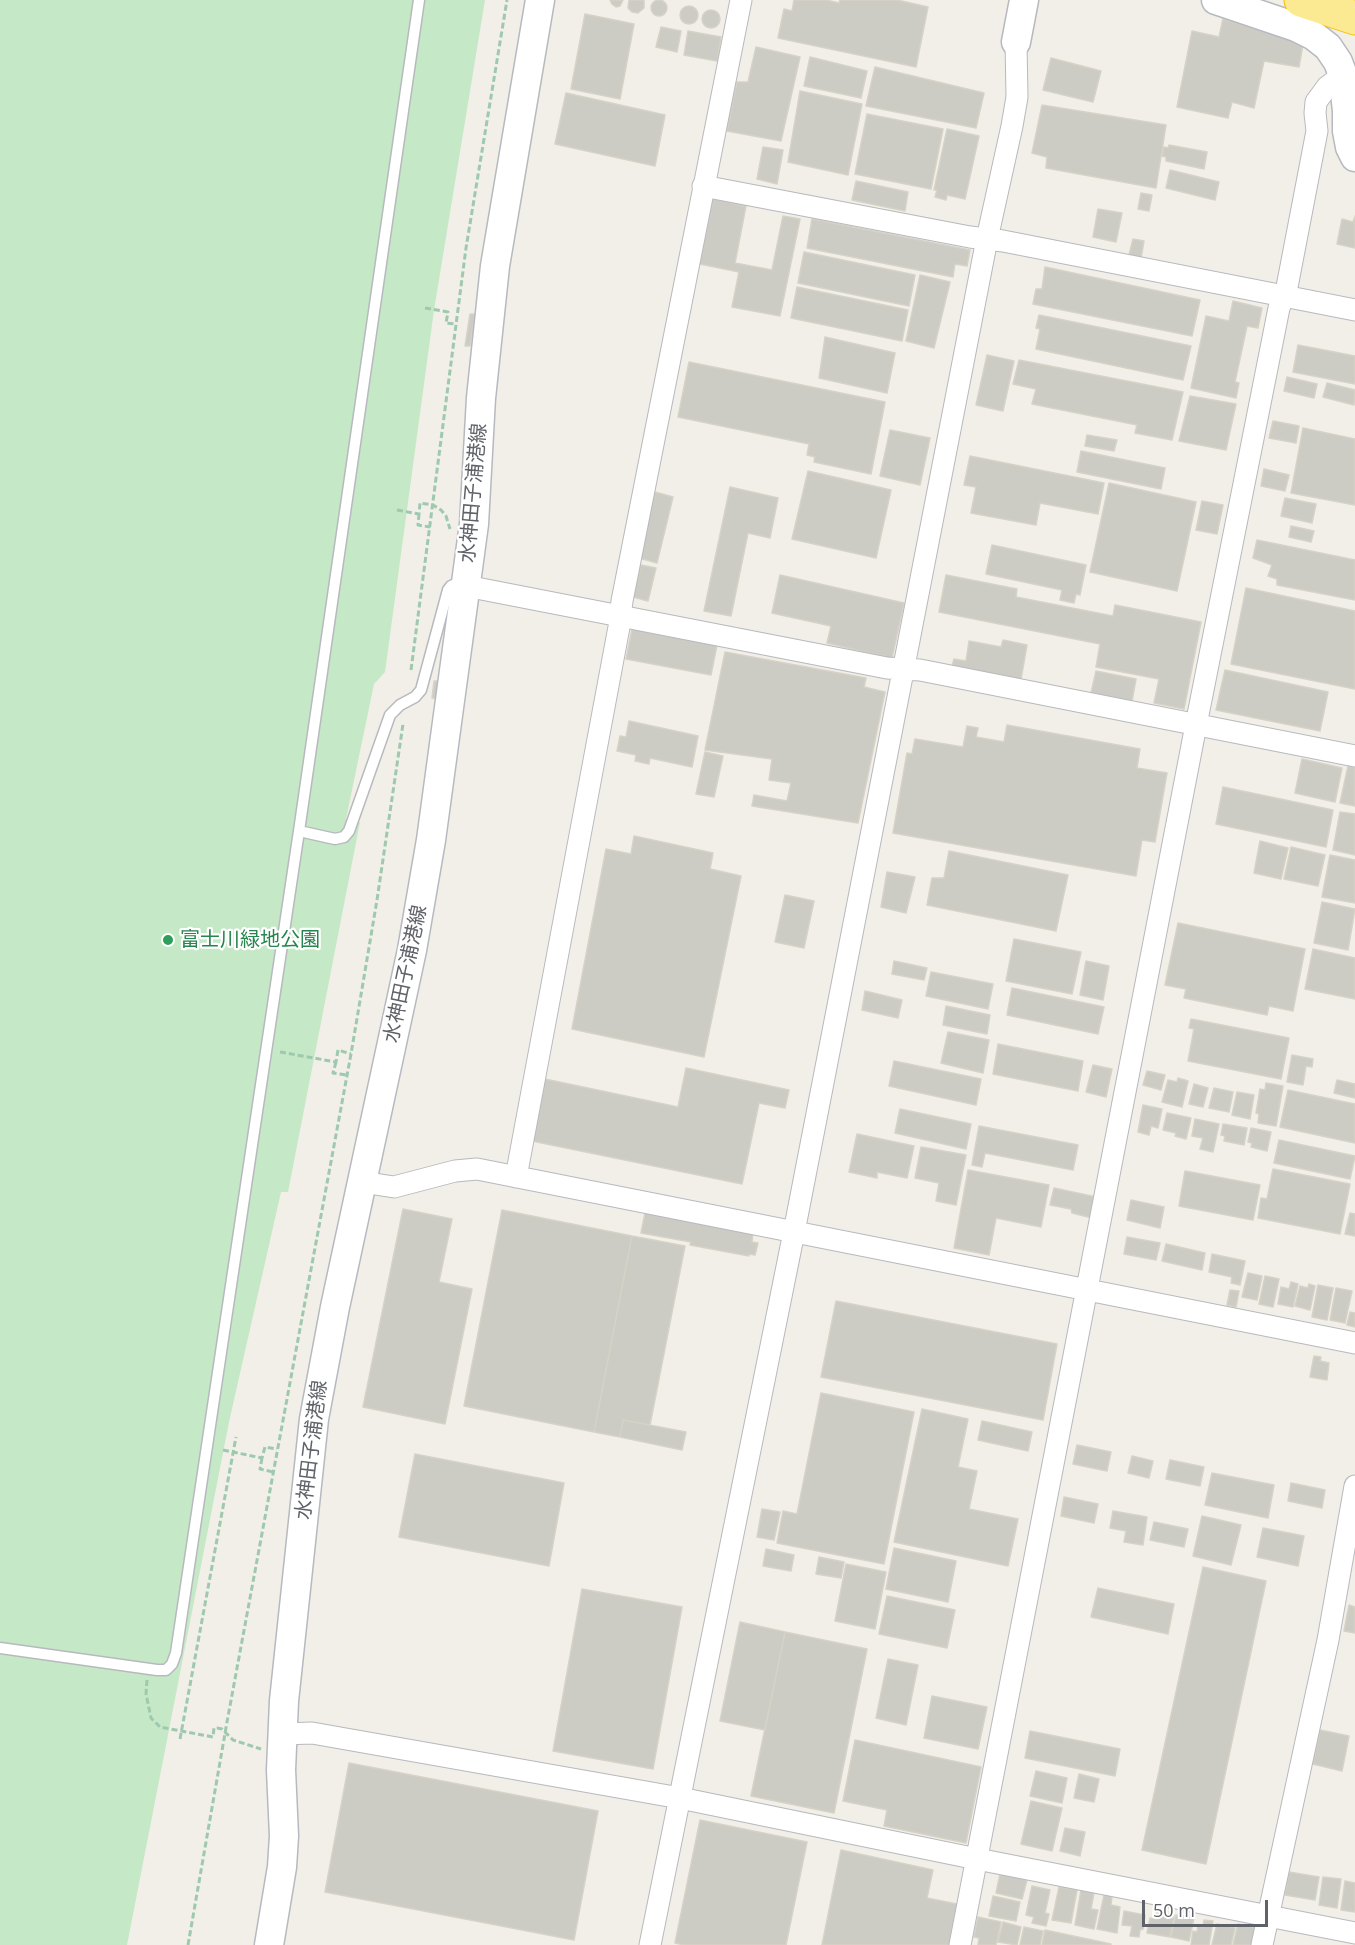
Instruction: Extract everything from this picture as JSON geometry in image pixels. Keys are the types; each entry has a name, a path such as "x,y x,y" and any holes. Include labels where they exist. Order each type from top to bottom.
{"highway":[{"path":"1301,0 1351,19"}],"main road":[{"name":"水神田子浦港線","path":"269,1945 282,1867 281,1770 284,1701 314,1419 326,1351 423,891 474,524 481,398 492,290 507,187 540,0"},
{"path":"1016,42 1024,0"},
{"path":"1216,0 1296,27 1314,36 1328,47 1343,75 1347,131 1350,147 1355,157"}],"street":[{"path":"516,1177 703,186 741,0"},
{"path":"650,1945 794,1232 987,239 1017,97 1016,42"},
{"path":"960,1945 1196,725 1276,320 1284,297 1317,131 1316,102 1327,87 1343,75"},
{"path":"703,186 1355,310"},
{"path":"466,586 887,668 920,669 1355,756"},
{"path":"362,1182 394,1187 465,1169 477,1169 1355,1343"},
{"path":"1262,1945 1328,1640 1355,1486"},
{"path":"283,1734 312,1733 680,1798 1355,1933"}],"lane":[{"path":"0,1648 166,1670 172,1664 176,1653 299,831 419,0"},
{"path":"299,831 335,839 344,837 349,831 390,715 422,690 448,590 456,584 466,586"}],"path":[{"path":"410,678 466,248 507,0"},
{"path":"425,308 448,312 446,322 456,324"},
{"path":"430,527 418,525 420,503 433,505 441,510 446,516 450,532"},
{"path":"397,510 419,514"},
{"path":"188,1945 351,1054 377,900 402,725"},
{"path":"266,1050 336,1062"},
{"path":"346,1075 333,1073 338,1050 351,1054"},
{"path":"180,1739 236,1437"},
{"path":"273,1472 260,1469 265,1447 277,1449"},
{"path":"223,1450 262,1458"},
{"path":"147,1669 146,1694 151,1718 160,1726 213,1737 214,1728 222,1730 233,1740 254,1746"}],"green space":[{"name":"富士川緑地公園","path":"0,0 485,0 434,310 385,672 374,684 346,819 360,822 288,1192 281,1192 229,1422 127,1945 0,1945"}],"building":[{"path":"610,0 623,0 620,6 616,7"},
{"path":"629,0 644,0 644,8 638,13 632,12 628,8"},
{"path":"656,0 662,0 667,8 665,14 656,16 651,11 651,5"},
{"path":"794,0 826,0 839,3 840,0 897,0 928,7 916,67 778,38 784,9 792,11"},
{"path":"689,6 695,9 698,15 695,21 689,24 683,21 680,15 683,9"},
{"path":"711,10 717,13 720,19 717,25 711,28 705,25 702,19 705,13"},
{"path":"585,14 634,24 620,99 571,89"},
{"path":"1223,19 1303,44 1299,67 1264,61 1254,108 1232,102 1228,118 1177,107 1192,31 1219,37"},
{"path":"661,27 681,31 677,52 656,47"},
{"path":"688,31 721,37 717,61 684,55"},
{"path":"756,47 800,57 781,141 727,131 737,82 748,82"},
{"path":"810,57 867,71 861,98 804,86"},
{"path":"1051,58 1101,71 1093,102 1043,90"},
{"path":"875,67 984,93 976,128 866,106"},
{"path":"800,91 862,104 848,175 788,162"},
{"path":"566,93 665,115 655,166 555,144"},
{"path":"1042,105 1166,125 1156,188 1046,168 1047,157 1032,153"},
{"path":"867,114 943,129 931,189 855,174"},
{"path":"947,129 979,136 965,199 947,195 946,200 935,197 937,190 934,190"},
{"path":"1169,145 1207,152 1204,169 1166,161 1166,157 1162,156 1164,147 1168,148"},
{"path":"763,147 783,150 777,184 757,179"},
{"path":"1170,170 1219,182 1215,200 1166,188"},
{"path":"856,181 908,192 905,211 852,200"},
{"path":"1141,193 1152,195 1149,211 1138,209"},
{"path":"713,199 746,206 735,263 772,270 783,216 800,219 780,316 732,307 739,272 700,264"},
{"path":"1098,209 1122,213 1116,242 1093,237"},
{"path":"1355,216 1355,248 1337,244 1342,219 1353,222"},
{"path":"812,219 970,250 967,266 955,264 953,277 807,248"},
{"path":"1133,239 1144,241 1141,258 1129,255"},
{"path":"804,252 915,275 909,306 798,283"},
{"path":"1045,267 1200,300 1192,336 1033,304 1036,289 1042,289"},
{"path":"920,275 950,282 934,348 906,341"},
{"path":"797,287 908,310 902,341 791,318"},
{"path":"1233,301 1262,308 1258,328 1247,326 1235,382 1239,383 1236,398 1191,388 1206,316 1229,321"},
{"path":"470,314 475,314 470,346 465,346"},
{"path":"1039,315 1191,346 1183,380 1036,349 1040,329 1036,328"},
{"path":"825,337 895,353 887,393 819,378"},
{"path":"1298,345 1355,356 1355,384 1293,372"},
{"path":"987,355 1014,361 1003,411 976,405"},
{"path":"1019,360 1183,392 1172,440 1135,433 1137,425 1032,404 1036,389 1013,384"},
{"path":"689,362 885,402 871,474 814,462 815,457 807,455 809,444 678,417"},
{"path":"1287,377 1317,384 1314,398 1284,391"},
{"path":"1327,383 1355,390 1354,405 1323,397"},
{"path":"1190,396 1236,404 1226,450 1179,441"},
{"path":"1273,421 1299,426 1296,443 1269,438"},
{"path":"1303,428 1355,439 1355,505 1291,493"},
{"path":"890,430 930,438 920,485 880,476"},
{"path":"1087,435 1117,440 1114,451 1085,446"},
{"path":"1081,451 1165,468 1161,489 1077,472"},
{"path":"970,456 1104,483 1098,514 1040,503 1036,525 971,513 976,487 964,485"},
{"path":"1264,469 1289,475 1285,491 1261,486"},
{"path":"808,471 891,490 876,558 792,539"},
{"path":"1109,483 1196,502 1177,591 1090,572"},
{"path":"730,487 778,498 770,538 748,533 731,616 704,611"},
{"path":"655,492 673,497 657,563 639,558"},
{"path":"1285,498 1316,504 1312,523 1281,516"},
{"path":"1202,501 1223,505 1217,534 1196,530"},
{"path":"1291,526 1314,531 1311,542 1289,537"},
{"path":"1257,540 1355,560 1355,600 1277,585 1277,579 1268,576 1272,565 1253,558"},
{"path":"992,545 1086,565 1080,595 1076,594 1074,603 1060,600 1062,590 986,574"},
{"path":"641,565 656,568 648,601 633,597"},
{"path":"780,575 904,603 892,658 827,643 831,626 772,613"},
{"path":"946,575 1017,589 1016,597 1113,616 1115,605 1201,622 1184,709 1154,703 1159,679 1096,667 1100,644 939,612"},
{"path":"1246,588 1355,611 1355,689 1231,664"},
{"path":"632,629 717,645 711,675 626,659"},
{"path":"1003,640 1027,645 1021,679 952,666 954,659 966,661 969,641 1001,647"},
{"path":"725,652 866,678 864,687 885,692 858,823 752,806 754,795 787,801 791,783 769,780 772,759 705,750"},
{"path":"1225,670 1328,692 1320,731 1216,710"},
{"path":"1096,671 1136,679 1132,701 1091,693"},
{"path":"434,681 439,681 437,699 432,698"},
{"path":"629,721 698,736 692,767 650,758 649,764 635,761 636,755 617,751 620,736 626,737"},
{"path":"1007,725 1140,749 1137,768 1167,773 1155,842 1142,840 1136,876 893,833 907,753 912,754 915,739 963,747 967,726 978,728 976,737 1004,742"},
{"path":"705,752 723,756 714,797 696,794"},
{"path":"1302,759 1342,768 1335,802 1295,793"},
{"path":"1348,766 1355,768 1355,806 1340,803"},
{"path":"1223,787 1333,810 1326,847 1216,824"},
{"path":"1340,812 1355,814 1355,855 1333,850"},
{"path":"634,836 713,853 710,869 741,876 704,1057 572,1029 606,849 631,854"},
{"path":"1260,841 1288,848 1281,879 1254,873"},
{"path":"1291,847 1325,855 1318,886 1284,879"},
{"path":"949,851 1068,875 1056,931 927,905 932,878 944,878"},
{"path":"1330,855 1355,860 1355,903 1322,897"},
{"path":"887,872 915,877 906,913 881,907"},
{"path":"785,895 814,901 804,948 775,942"},
{"path":"1322,902 1355,909 1348,950 1314,943"},
{"path":"1178,923 1305,949 1293,1011 1269,1006 1267,1015 1184,998 1186,989 1165,985"},
{"path":"1014,939 1081,952 1072,994 1006,981"},
{"path":"1313,949 1355,958 1355,999 1305,989"},
{"path":"894,961 927,968 924,980 892,974"},
{"path":"1086,961 1109,966 1103,1000 1080,995"},
{"path":"931,972 993,984 988,1009 926,996"},
{"path":"1012,988 1104,1007 1098,1034 1007,1015"},
{"path":"865,991 902,1000 898,1018 862,1010"},
{"path":"946,1006 990,1015 987,1034 943,1025"},
{"path":"1191,1019 1289,1038 1281,1079 1188,1061 1194,1029 1189,1028"},
{"path":"948,1032 989,1040 983,1073 941,1063"},
{"path":"998,1044 1083,1061 1078,1091 993,1074"},
{"path":"1292,1055 1313,1059 1312,1067 1306,1066 1303,1085 1287,1082"},
{"path":"894,1061 981,1079 976,1105 889,1086"},
{"path":"1093,1065 1112,1069 1106,1097 1086,1092"},
{"path":"686,1068 789,1090 785,1108 759,1103 742,1184 532,1141 545,1079 678,1107"},
{"path":"1147,1071 1165,1075 1161,1090 1143,1085"},
{"path":"1178,1078 1188,1081 1182,1107 1162,1102 1168,1080 1177,1082"},
{"path":"1337,1080 1355,1084 1355,1098 1334,1093"},
{"path":"1266,1083 1283,1086 1276,1126 1258,1123 1259,1114 1256,1113 1260,1089 1265,1090"},
{"path":"1194,1084 1208,1088 1203,1107 1189,1104"},
{"path":"1214,1088 1233,1092 1229,1112 1209,1108"},
{"path":"1288,1090 1355,1104 1355,1143 1280,1127"},
{"path":"1237,1092 1254,1095 1250,1119 1232,1115"},
{"path":"1143,1105 1162,1109 1158,1128 1151,1126 1149,1135 1138,1132"},
{"path":"900,1109 971,1124 966,1149 895,1133"},
{"path":"1167,1113 1191,1118 1186,1139 1175,1136 1176,1133 1163,1130"},
{"path":"1195,1119 1219,1124 1213,1152 1200,1149 1203,1138 1192,1136"},
{"path":"1223,1124 1247,1128 1244,1145 1224,1141 1225,1136 1221,1135"},
{"path":"979,1126 1078,1145 1073,1170 985,1153 982,1167 972,1165"},
{"path":"1251,1128 1271,1132 1267,1151 1251,1147 1252,1143 1248,1142"},
{"path":"857,1134 914,1146 907,1178 877,1172 877,1178 849,1172"},
{"path":"1279,1140 1355,1156 1350,1179 1274,1163"},
{"path":"921,1147 966,1155 956,1205 936,1201 939,1183 915,1178"},
{"path":"1273,1169 1350,1184 1340,1234 1258,1218 1261,1198 1267,1199"},
{"path":"968,1170 1049,1185 1041,1227 996,1218 989,1255 954,1248"},
{"path":"1185,1171 1260,1185 1253,1220 1179,1206"},
{"path":"1054,1188 1096,1197 1092,1218 1072,1213 1071,1209 1050,1205"},
{"path":"1131,1200 1164,1207 1160,1228 1127,1220"},
{"path":"403,1209 452,1219 439,1282 472,1289 445,1424 363,1407"},
{"path":"502,1210 632,1236 594,1432 464,1406"},
{"path":"645,1213 753,1233 752,1242 758,1243 755,1255 749,1254 749,1256 690,1245 691,1242 641,1233"},
{"path":"1350,1213 1355,1214 1355,1236 1345,1234"},
{"path":"632,1236 685,1246 650,1425 623,1420 620,1437 594,1432"},
{"path":"1127,1237 1160,1243 1156,1260 1124,1254"},
{"path":"1166,1244 1205,1253 1202,1270 1162,1261"},
{"path":"1212,1254 1245,1261 1240,1285 1231,1283 1232,1277 1209,1272"},
{"path":"1248,1273 1262,1276 1257,1300 1242,1297"},
{"path":"1265,1276 1279,1279 1273,1307 1259,1304"},
{"path":"1291,1282 1298,1284 1293,1307 1278,1304 1281,1287 1289,1289"},
{"path":"1309,1284 1315,1286 1310,1310 1295,1306 1300,1286 1308,1288"},
{"path":"1318,1285 1333,1288 1327,1320 1312,1317"},
{"path":"1336,1288 1352,1291 1345,1323 1330,1320"},
{"path":"1230,1290 1239,1291 1236,1307 1227,1305"},
{"path":"836,1301 1057,1344 1043,1420 821,1377"},
{"path":"1350,1312 1355,1313 1355,1327 1347,1325"},
{"path":"1314,1356 1321,1357 1320,1361 1329,1363 1327,1380 1310,1377"},
{"path":"821,1393 914,1412 884,1564 777,1543 783,1511 797,1514"},
{"path":"922,1409 968,1419 958,1467 977,1471 969,1509 1018,1519 1008,1566 894,1542"},
{"path":"623,1420 686,1432 682,1450 620,1437"},
{"path":"982,1421 1032,1432 1028,1451 978,1440"},
{"path":"1077,1445 1111,1452 1107,1471 1073,1464"},
{"path":"415,1454 564,1483 549,1566 399,1537"},
{"path":"1132,1456 1153,1461 1149,1478 1128,1473"},
{"path":"1170,1460 1204,1467 1200,1486 1166,1479"},
{"path":"1212,1473 1274,1485 1268,1518 1205,1505"},
{"path":"1291,1483 1325,1490 1322,1508 1288,1501"},
{"path":"1064,1497 1098,1504 1094,1523 1061,1516"},
{"path":"762,1509 780,1512 774,1540 757,1537"},
{"path":"1113,1511 1147,1517 1143,1545 1124,1542 1126,1531 1110,1528"},
{"path":"1202,1516 1241,1525 1231,1565 1193,1556"},
{"path":"1154,1522 1188,1529 1184,1547 1150,1540"},
{"path":"1263,1528 1304,1536 1298,1566 1257,1557"},
{"path":"894,1548 956,1561 948,1602 886,1589"},
{"path":"766,1549 794,1555 791,1571 763,1566"},
{"path":"819,1557 844,1562 841,1578 816,1574"},
{"path":"846,1564 886,1572 875,1629 835,1621"},
{"path":"1203,1567 1266,1581 1206,1864 1142,1850"},
{"path":"1098,1588 1174,1604 1168,1634 1091,1617"},
{"path":"582,1589 682,1607 653,1769 553,1751"},
{"path":"887,1596 955,1610 947,1648 879,1634"},
{"path":"1349,1605 1355,1607 1355,1633 1344,1631"},
{"path":"740,1622 785,1632 765,1730 720,1721"},
{"path":"785,1632 867,1649 834,1813 751,1796"},
{"path":"888,1659 918,1665 906,1725 876,1718"},
{"path":"932,1696 987,1707 978,1749 924,1738"},
{"path":"1320,1730 1349,1736 1342,1771 1313,1764"},
{"path":"1030,1731 1120,1749 1115,1776 1025,1758"},
{"path":"855,1740 981,1767 966,1843 884,1826 887,1810 843,1801"},
{"path":"349,1763 598,1811 574,1940 325,1892"},
{"path":"1036,1771 1067,1778 1062,1803 1030,1796"},
{"path":"1079,1774 1099,1779 1094,1802 1074,1798"},
{"path":"1031,1801 1062,1808 1052,1851 1021,1844"},
{"path":"700,1820 807,1842 786,1945 684,1945 675,1943"},
{"path":"1065,1828 1085,1832 1080,1856 1060,1851"},
{"path":"841,1850 933,1870 927,1898 957,1904 949,1945 822,1945"},
{"path":"1289,1872 1319,1877 1315,1900 1285,1895"},
{"path":"1000,1874 1027,1880 1022,1899 996,1893"},
{"path":"1323,1877 1341,1879 1337,1908 1319,1905"},
{"path":"1345,1881 1355,1883 1355,1912 1341,1910"},
{"path":"1032,1886 1050,1890 1045,1913 1049,1914 1046,1926 1032,1923 1034,1917 1026,1915"},
{"path":"1059,1887 1077,1890 1071,1923 1052,1920"},
{"path":"1081,1890 1094,1893 1091,1909 1098,1910 1094,1929 1075,1925"},
{"path":"1104,1895 1112,1896 1111,1905 1120,1907 1117,1933 1097,1929"},
{"path":"993,1896 1020,1902 1016,1921 989,1916"},
{"path":"1124,1911 1145,1915 1139,1937 1130,1936 1132,1926 1122,1925"},
{"path":"1157,1912 1174,1915 1170,1937 1147,1933 1150,1918 1156,1919"},
{"path":"1176,1915 1194,1918 1189,1941 1171,1937"},
{"path":"978,1917 1001,1922 996,1945 978,1945 979,1938 974,1937"},
{"path":"1204,1920 1213,1921 1209,1945 1191,1945 1193,1931 1197,1932 1198,1926 1203,1927"},
{"path":"1003,1922 1021,1927 1017,1945 998,1942"},
{"path":"1217,1924 1235,1928 1231,1945 1212,1945"},
{"path":"1238,1924 1256,1928 1252,1945 1233,1945"},
{"path":"1024,1927 1043,1931 1040,1945 1020,1945"},
{"path":"1045,1930 1111,1944 1111,1945 1042,1945"}],"place":[{"name":"富士川緑地公園","path":"168,940"}]}
